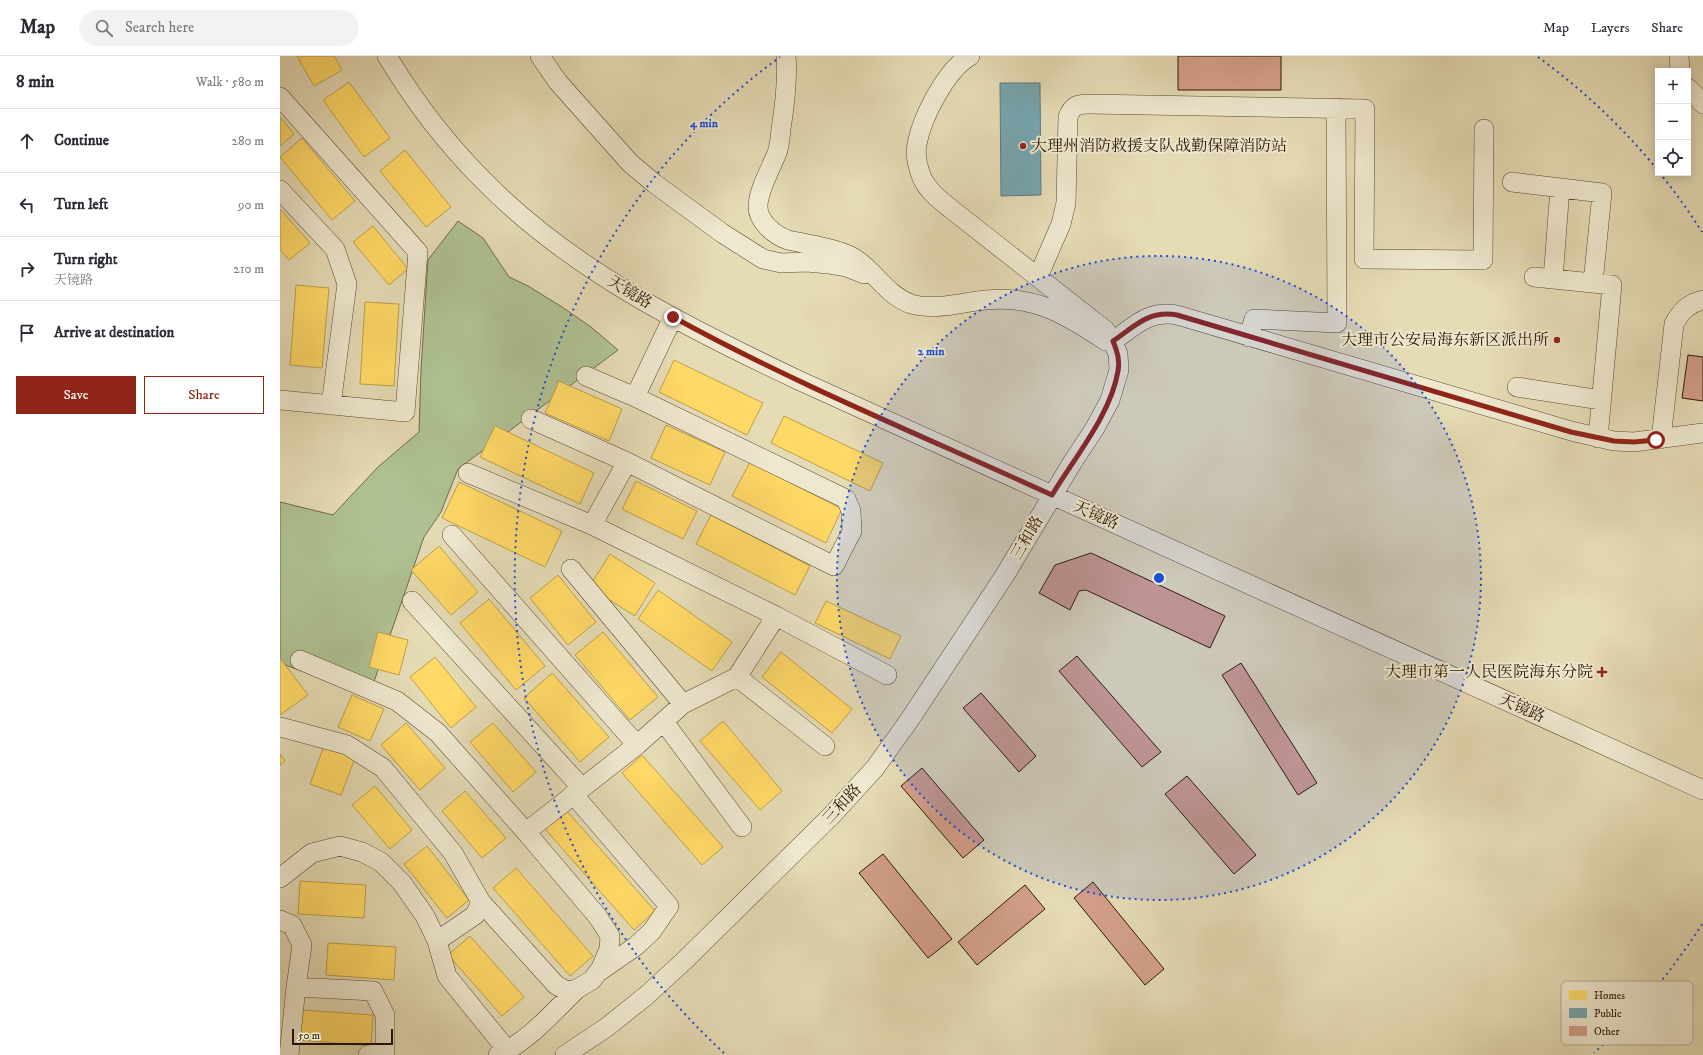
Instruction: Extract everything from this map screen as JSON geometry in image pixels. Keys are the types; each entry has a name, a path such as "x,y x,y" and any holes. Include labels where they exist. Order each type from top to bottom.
{"street":[{"name":"天镜路","path":"387,56 409,90 441,134 469,166 499,196 523,217 601,275 673,317 747,356 798,380 1703,790"},
{"path":"540,56 558,82 630,163 655,184 722,233 763,259 781,263 807,262 846,267 878,280"},
{"path":"786,56 788,76 778,151 761,194 758,205 760,216 779,237 842,252 852,256 866,267 888,290 901,299 921,306 936,307 988,300 1023,301 1038,304 1053,309 1106,341 1113,341 1156,314 1165,313 1177,315 1571,432 1614,441 1634,442 1703,433"},
{"path":"970,56 964,59 948,78 934,100 921,129 917,146 918,163 922,178 933,193 951,210 1090,316 1105,330 1113,341"},
{"path":"1679,56 1680,68"},
{"path":"1691,91 1703,104"},
{"path":"280,97 418,252 405,412 280,400"},
{"path":"1038,276 1061,224 1066,203 1068,117 1071,110 1075,106 1089,104 1364,109 1364,259 1483,260 1484,129"},
{"path":"1249,337 1254,319 1337,323 1336,108"},
{"path":"1512,182 1602,192 1593,283"},
{"path":"1553,279 1560,188"},
{"path":"280,190 335,249 347,284 331,405"},
{"path":"1534,277 1612,285 1598,438"},
{"path":"1661,439 1674,324 1679,314 1687,307 1703,300"},
{"path":"635,397 673,317"},
{"name":"三和路","path":"566,1055 607,1027 647,995 684,961 832,815 875,768 910,719 1006,574 1052,495 1095,428 1110,400 1119,370 1118,354 1113,341"},
{"path":"531,418 627,462 834,566 852,531 851,511 846,499 635,397 586,376"},
{"path":"1517,387 1602,400"},
{"path":"592,524 627,462"},
{"path":"468,473 592,524 776,616 887,675"},
{"path":"452,535 637,745"},
{"path":"571,569 683,704"},
{"path":"412,602 578,791 669,906 652,931 636,946 598,972"},
{"path":"526,832 637,745 683,704 737,677 776,616"},
{"path":"280,878 312,853 340,846 362,852 381,862 402,883 425,916 436,941 446,976 503,1053 521,1041 548,1018 577,989 592,980 601,968 609,949 610,936 598,917 526,832 438,733 397,701 300,660"},
{"path":"737,677 825,746"},
{"path":"664,722 742,827"},
{"path":"280,727 347,745 383,768 453,853 481,902 556,985 567,991 577,989"},
{"path":"436,941 476,915 481,902"},
{"path":"280,920 292,925 302,945 289,1055"},
{"path":"296,987 372,991 385,1015 385,1053 368,1055"}],"green space":[{"path":"458,221 483,238 509,277 528,286 562,307 591,327 618,350 458,469 441,512 424,537 369,696 280,663 280,502 333,515 378,467 419,432 421,369 428,260"}],"building: Homes":[{"path":"297,56 334,56 342,70 314,86"},
{"path":"349,82 390,138 364,157 323,100"},
{"path":"280,117 294,134 280,146"},
{"path":"302,138 355,201 332,220 280,157"},
{"path":"405,150 451,207 426,227 380,171"},
{"path":"280,209 310,243 289,260 280,250"},
{"path":"373,226 408,269 389,285 353,242"},
{"path":"296,285 329,288 322,368 290,365"},
{"path":"365,302 399,304 394,386 360,384"},
{"path":"674,360 763,403 747,435 659,392"},
{"path":"559,381 622,409 609,441 545,413"},
{"path":"784,416 883,463 870,491 771,443"},
{"path":"666,425 725,452 710,485 651,458"},
{"path":"495,426 594,473 580,504 480,457"},
{"path":"750,462 842,509 826,543 732,496"},
{"path":"636,481 697,511 683,539 622,509"},
{"path":"459,482 562,531 545,567 442,518"},
{"path":"711,515 810,566 795,595 696,544"},
{"path":"439,546 478,592 451,615 411,570"},
{"path":"610,554 655,583 635,616 589,587"},
{"path":"558,575 596,622 568,645 530,598"},
{"path":"658,590 732,642 712,671 638,619"},
{"path":"489,599 545,666 516,690 460,623"},
{"path":"826,601 901,636 890,659 815,623"},
{"path":"378,632 408,640 399,675 369,667"},
{"path":"603,632 658,697 630,720 575,655"},
{"path":"781,652 852,709 832,733 762,677"},
{"path":"435,657 476,707 451,728 410,677"},
{"path":"280,658 308,695 280,715"},
{"path":"552,673 609,737 580,762 524,698"},
{"path":"352,695 384,709 370,741 338,727"},
{"path":"723,721 782,791 760,810 700,741"},
{"path":"406,723 445,768 420,790 381,745"},
{"path":"493,723 536,772 513,792 470,742"},
{"path":"324,746 355,758 341,795 310,784"},
{"path":"280,754 285,761 280,765"},
{"path":"642,755 723,847 702,865 622,773"},
{"path":"375,786 412,830 390,849 352,805"},
{"path":"465,791 506,838 482,858 442,811"},
{"path":"566,810 655,911 634,930 545,829"},
{"path":"427,846 469,900 447,918 404,864"},
{"path":"516,868 593,956 570,976 493,888"},
{"path":"300,881 366,885 364,918 298,914"},
{"path":"470,936 524,997 502,1016 448,955"},
{"path":"328,943 396,947 394,980 326,975"},
{"path":"302,1010 373,1015 371,1046 300,1040"}],"building: Public":[{"path":"1000,83 1040,83 1041,195 1001,196"}],"building: Other":[{"path":"1178,56 1281,56 1281,90 1178,90"},
{"path":"1688,355 1703,357 1703,401 1682,398"},
{"path":"1091,553 1225,616 1210,648 1086,590 1079,591 1070,610 1039,593 1055,565"},
{"path":"1077,656 1161,752 1142,767 1059,671"},
{"path":"1241,663 1317,783 1298,795 1222,675"},
{"path":"981,693 1036,756 1019,772 963,708"},
{"path":"922,768 984,840 963,858 901,786"},
{"path":"1187,776 1256,855 1234,874 1165,794"},
{"path":"883,854 952,939 928,958 859,873"},
{"path":"1093,882 1164,969 1145,985 1074,898"},
{"path":"1025,885 1045,909 977,965 958,942"}],"place":[{"name":"大理州消防救援支队战勤保障消防站","path":"1023,146"},
{"name":"大理市公安局海东新区派出所","path":"1557,340"},
{"name":"大理市第一人民医院海东分院","path":"1602,672"}],"route":[{"path":"673,317 747,356 798,380 1052,495 1095,428 1110,400 1119,370 1118,354 1113,341 1156,314 1165,313 1177,315 1571,432 1614,441 1634,442 1656,440"}]}
